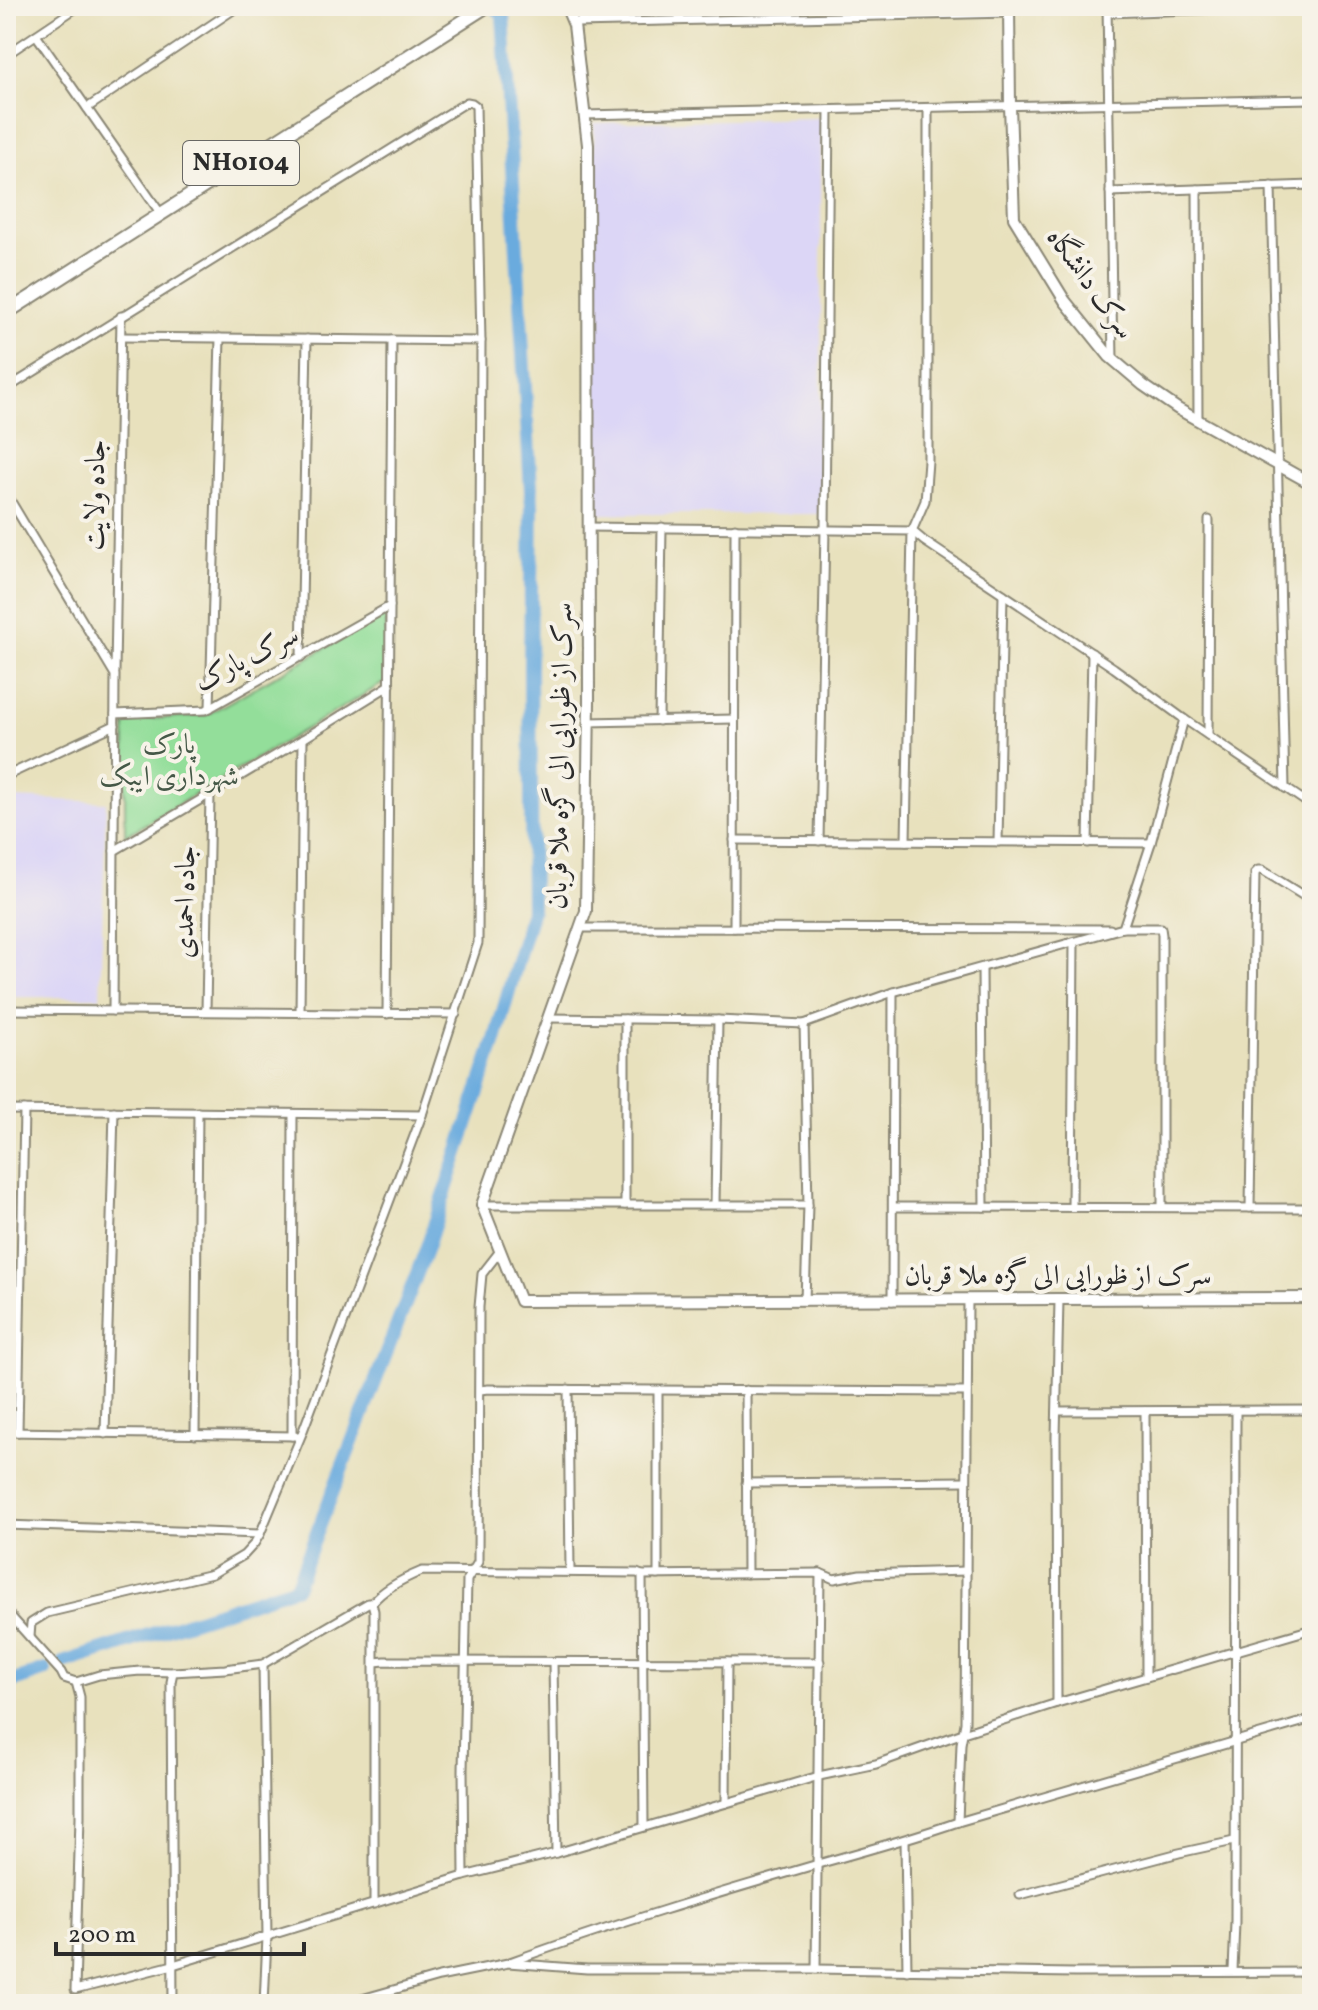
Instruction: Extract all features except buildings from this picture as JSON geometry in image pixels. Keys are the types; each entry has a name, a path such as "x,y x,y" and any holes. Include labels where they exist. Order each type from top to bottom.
{"highway":[{"name":"NH0104","path":"11,310 481,9"}],"street":[{"path":"6,55 79,6"},
{"path":"87,108 239,6"},
{"name":"سرک از ظورایی الی گزه ملا قربان","path":"566,6 576,24 588,145 586,911 482,1205 520,1301 1312,1298"},
{"path":"576,24 603,6"},
{"path":"914,6 914,16"},
{"path":"1113,360 1107,10 1312,6"},
{"path":"576,24 914,16 1009,10"},
{"name":"سرک دانشگاه","path":"1009,10 1014,218 1065,301 1113,360 1143,385 1312,484"},
{"path":"36,35 161,214"},
{"path":"584,115 1312,99"},
{"path":"6,389 467,102 476,106 481,341 478,943 422,1115 301,1436 254,1544 244,1555 212,1574 47,1613 31,1623 30,1637"},
{"path":"906,841 912,531 925,501 928,461 928,108"},
{"path":"819,841 829,110"},
{"path":"1110,192 1312,185"},
{"path":"1271,186 1285,788"},
{"path":"1197,189 1198,420"},
{"path":"6,292 11,310"},
{"name":"جاده ولایت","path":"113,1011 121,316"},
{"path":"121,337 481,341"},
{"path":"210,708 220,338"},
{"path":"301,657 307,339"},
{"path":"387,1014 392,340"},
{"name":"جاده ولایت","path":"6,493 115,675"},
{"path":"1208,735 1209,520"},
{"path":"588,527 912,531 1312,806"},
{"path":"659,721 662,527"},
{"path":"734,928 735,528"},
{"path":"998,842 1003,594"},
{"name":"سرک پارک","path":"115,714 206,710 390,606"},
{"path":"1088,843 1092,653"},
{"path":"114,851 390,685"},
{"path":"588,722 734,719"},
{"path":"1120,928 1151,843 1184,719"},
{"path":"6,776 115,725"},
{"path":"300,1013 303,739"},
{"name":"جاده احمدی","path":"206,1011 210,794"},
{"path":"734,840 1151,843"},
{"path":"1250,1208 1255,873 1262,870 1312,901"},
{"path":"580,928 1161,928 1162,1207"},
{"path":"548,1018 804,1024 893,992 1120,928"},
{"path":"1072,1207 1074,942"},
{"path":"982,968 984,1207"},
{"path":"892,1301 893,992"},
{"path":"6,1010 456,1014"},
{"path":"625,1019 625,1205"},
{"path":"715,1204 718,1020"},
{"path":"804,1024 808,1205 805,1301"},
{"path":"6,1110 422,1115"},
{"path":"18,1432 24,1110"},
{"path":"105,1434 114,1111"},
{"path":"195,1435 198,1112"},
{"path":"292,1436 293,1114"},
{"path":"482,1205 808,1205"},
{"path":"893,1207 1312,1208"},
{"path":"464,1876 467,1580 478,1562 479,1307 482,1274 500,1251"},
{"path":"958,1822 961,1744 965,1723 968,1300"},
{"path":"1057,1703 1059,1300"},
{"path":"568,1389 570,1571"},
{"path":"480,1390 967,1392"},
{"path":"746,1390 747,1574"},
{"path":"658,1391 658,1575"},
{"path":"1057,1411 1312,1410"},
{"path":"1145,1411 1146,1677"},
{"path":"1233,1971 1236,1411"},
{"path":"6,1432 301,1436"},
{"path":"746,1483 966,1481"},
{"path":"6,1525 260,1534"},
{"path":"6,1611 64,1678 76,1682 99,1675 140,1671 173,1672 263,1664 422,1571 570,1571 642,1575 820,1573 834,1579 860,1574 966,1571"},
{"path":"816,1969 820,1573"},
{"path":"642,1575 644,1826"},
{"path":"372,1603 375,1662 374,1904"},
{"path":"76,1682 80,1697 80,1817 75,1990 173,1965 464,1876 556,1853 819,1776 876,1764 1057,1703 1312,1629"},
{"path":"375,1662 820,1662"},
{"path":"553,1662 556,1853"},
{"path":"726,1803 727,1662"},
{"path":"263,1664 267,1937 264,2004"},
{"path":"173,1672 173,2004"},
{"path":"344,2004 439,1977 508,1963 588,1934 818,1864 1312,1719"},
{"path":"905,1840 907,1971"},
{"path":"1020,1895 1234,1841"},
{"path":"508,1963 587,1969 1312,1972"}],"shaded area":[{"path":"821,118 821,514 595,514 594,123"},
{"path":"12,798 106,802 100,997 6,997"}],"green space":[{"name":"پارک شهرداری ایبک","path":"386,614 387,681 125,836 125,721 206,715"}],"waterway":[{"path":"63,1663 296,1587 426,1250 495,1040 532,909 532,506 503,14 493,6"},
{"path":"6,1684 45,1670"}]}
